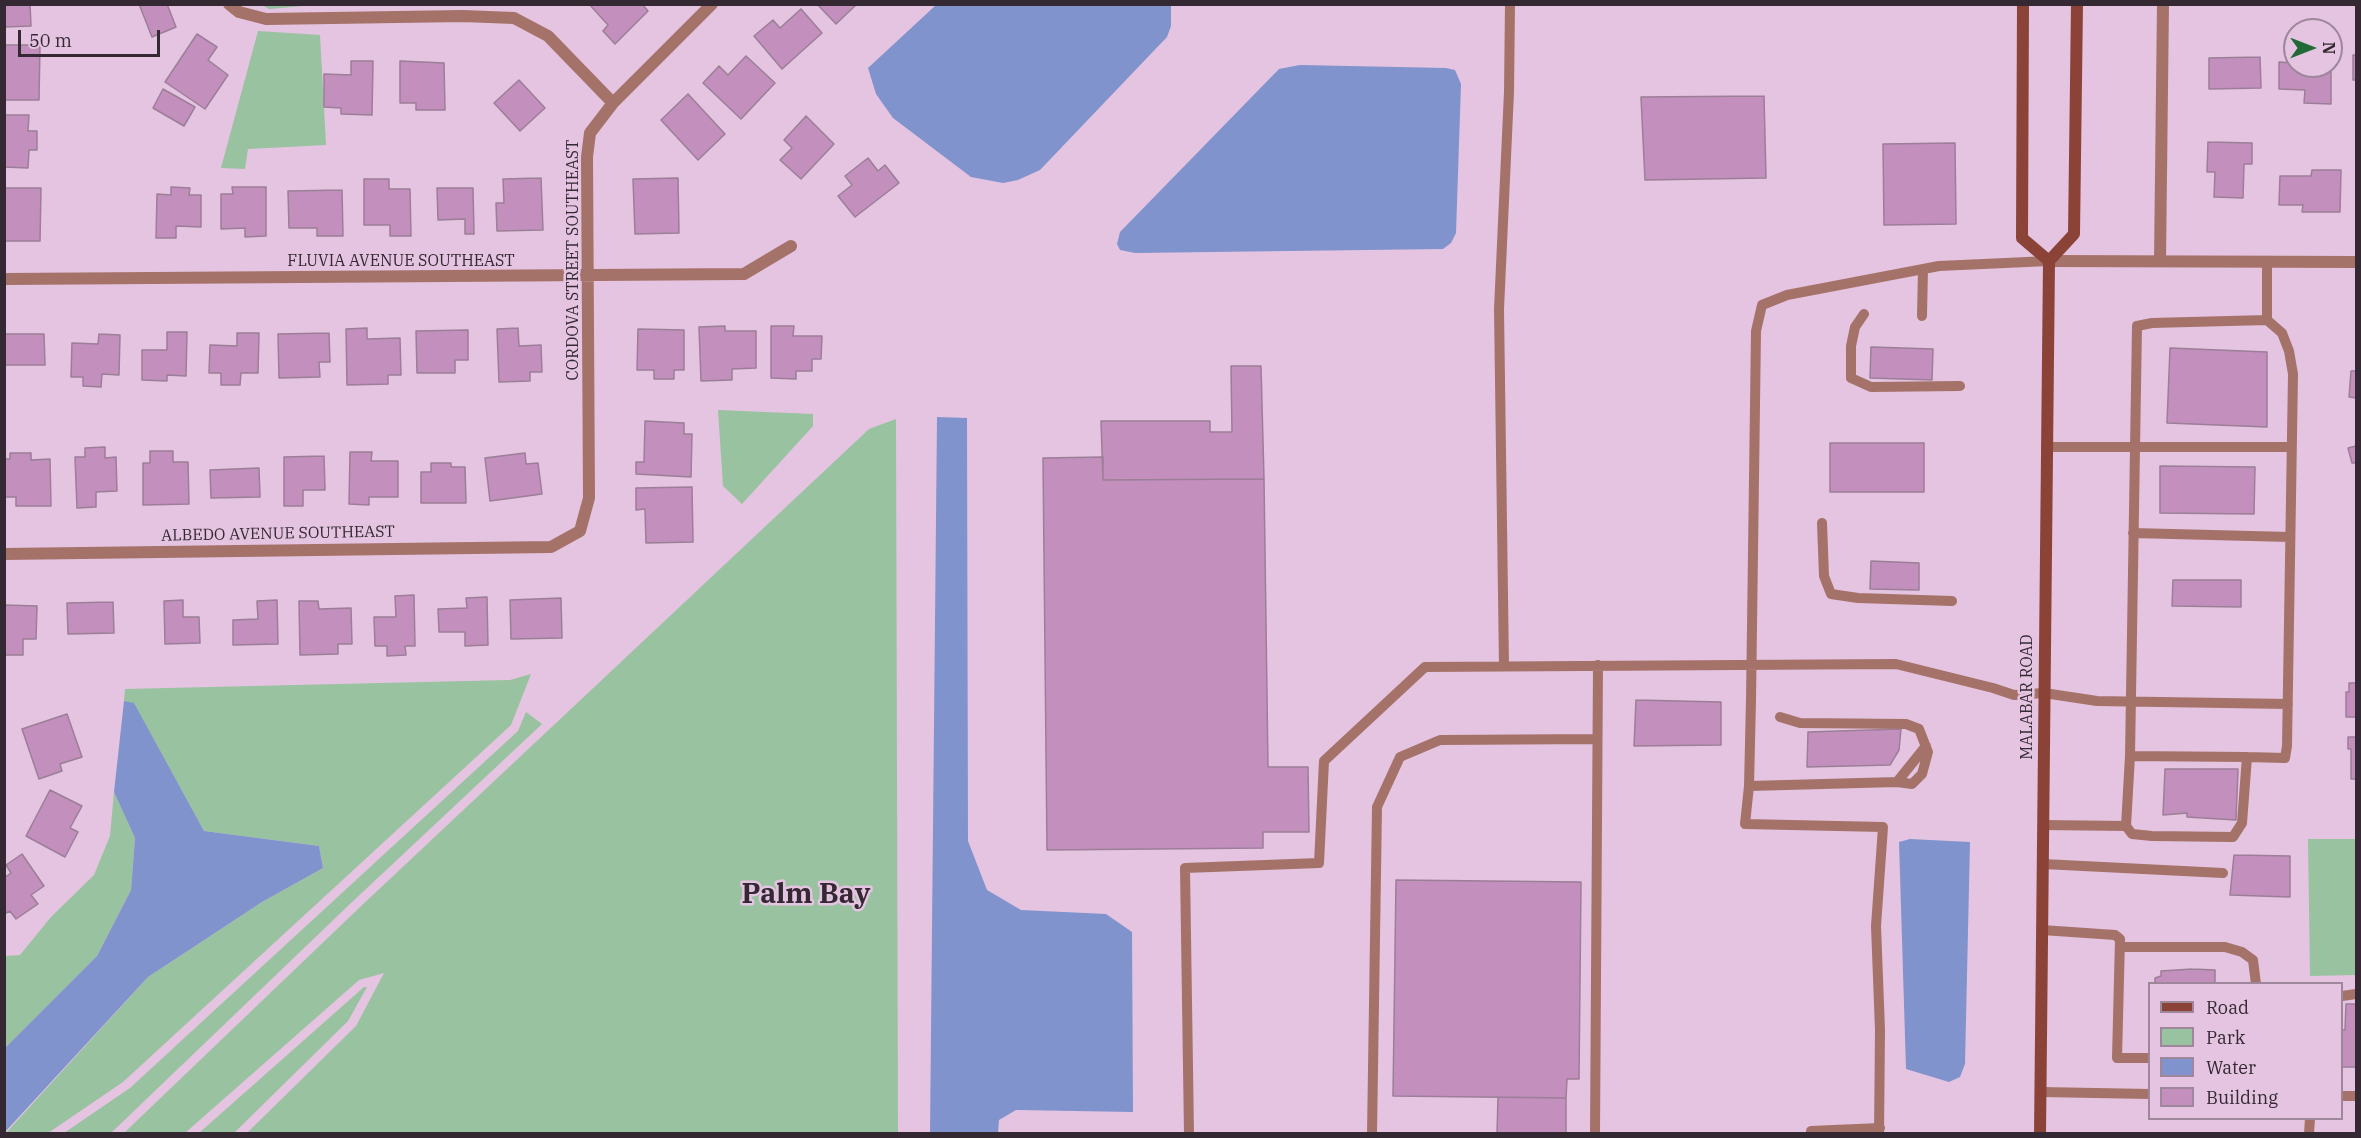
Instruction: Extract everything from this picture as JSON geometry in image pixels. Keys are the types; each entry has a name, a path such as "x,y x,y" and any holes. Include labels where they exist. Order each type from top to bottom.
{"main road":[{"path":"2023,4 2022,238 2049,261 2074,234 2077,4"},
{"name":"MALABAR ROAD","path":"2040,1134 2049,261"}],"street":[{"path":"229,4 239,12 266,19 463,10 514,18 548,36 613,103"},
{"name":"CORDOVA STREET SOUTHEAST","path":"551,547 579,531 589,498 587,157 590,133 613,103 712,4"},
{"path":"2160,261 2163,4"},
{"name":"FLUVIA AVENUE SOUTHEAST","path":"4,279 744,274 791,246"},
{"path":"2049,261 2356,262"},
{"name":"ALBEDO AVENUE SOUTHEAST","path":"4,554 551,547"}],"lane":[{"path":"1504,666 1499,309 1509,92 1510,4"},
{"path":"1811,1132 1879,1131 1880,1030 1876,926 1883,827 1746,824 1752,665 1756,331 1762,305 1787,295 1939,266 2049,261"},
{"path":"2267,262 2267,320"},
{"path":"1922,316 1923,269"},
{"path":"1864,314 1855,327 1853,336 1851,378 1871,387 1960,386"},
{"path":"2130,756 2247,757 2285,758 2288,704 2293,374 2289,351 2282,333 2267,320 2152,323 2137,326 2130,756 2126,826 2132,834 2152,837 2233,837 2242,823 2247,757"},
{"path":"2046,447 2292,447"},
{"path":"1822,523 1824,576 1831,594 1858,598 1952,602"},
{"path":"2133,533 2290,537"},
{"path":"1189,1134 1185,868 1318,863 1324,761 1425,667 1896,664 1993,687 2014,695 2044,693 2097,701 2288,704"},
{"path":"1595,1134 1598,665"},
{"path":"1749,786 1897,782 1926,746 1919,729 1906,724 1800,723 1779,717"},
{"path":"1372,1134 1377,807 1400,757 1440,740 1597,739"},
{"path":"2043,825 2126,826"},
{"path":"2043,864 2223,873"},
{"path":"2042,930 2115,935 2120,943 2117,1058 2148,1058"},
{"path":"2120,943 2225,947 2242,952 2253,960 2256,982"},
{"path":"2041,1092 2148,1094"}],"green space":[{"path":"262,5 315,5 269,9"},
{"path":"258,31 320,35 326,145 248,149 245,169 221,168"},
{"path":"718,410 813,414 813,426 742,504 723,486"},
{"path":"896,419 898,1133 247,1133 356,1026 384,973 359,980 185,1133 124,1133 358,909 869,429"},
{"path":"531,674 511,725 123,1082 48,1133 5,1134 148,977 262,902 323,868 319,846 204,831 134,704 124,701 125,689 510,680"},
{"path":"526,712 542,724 111,1133 64,1133 130,1088 518,731"},
{"path":"114,792 135,838 131,890 97,956 5,1048 5,956 20,955 51,917 94,875 110,836"},
{"path":"2308,839 2356,839 2356,975 2310,976"},
{"path":"364,987 367,987 348,1021 234,1133 199,1133"}],"water":[{"path":"936,5 1171,5 1171,26 1167,37 1040,170 1018,180 1003,183 971,177 893,118 876,94 868,68"},
{"path":"1300,65 1455,70 1461,84 1456,233 1451,243 1443,249 1135,253 1120,250 1117,244 1120,232 1279,69"},
{"path":"937,417 967,418 968,841 987,890 1021,910 1106,914 1132,932 1133,1112 1016,1110 999,1120 998,1133 930,1133"},
{"path":"124,701 134,703 204,831 319,846 323,868 262,902 148,977 5,1132 5,1048 97,956 131,890 135,838 114,792"},
{"path":"1910,839 1970,842 1965,1064 1960,1077 1949,1082 1906,1069 1899,842"}],"building":[{"path":"4,4 30,4 31,26 4,27"},
{"path":"139,4 167,4 176,27 152,37"},
{"path":"589,4 642,4 648,11 615,44 603,31 608,25"},
{"path":"817,4 857,4 836,24"},
{"path":"801,9 822,33 782,69 754,36 773,20 780,28"},
{"path":"197,34 217,47 208,60 228,75 205,109 165,82"},
{"path":"4,45 40,45 39,100 4,100"},
{"path":"2353,55 2356,55 2356,80 2353,80"},
{"path":"746,56 775,83 741,119 703,83 719,66 728,75"},
{"path":"2260,57 2261,88 2209,89 2209,58"},
{"path":"351,61 373,61 372,115 341,114 341,108 324,107 324,74 351,75"},
{"path":"400,61 444,63 445,110 416,110 416,103 400,103"},
{"path":"2279,62 2283,62 2283,78 2331,78 2331,104 2304,103 2305,90 2279,89"},
{"path":"519,80 545,108 520,131 494,103"},
{"path":"163,89 195,107 184,126 153,108"},
{"path":"688,94 725,134 698,160 661,120"},
{"path":"1764,96 1766,178 1645,180 1641,97"},
{"path":"4,115 29,115 28,131 37,131 37,150 29,150 28,168 4,167"},
{"path":"806,116 834,144 801,179 780,160 792,148 784,140"},
{"path":"2208,142 2252,143 2252,164 2244,164 2243,198 2214,197 2215,172 2207,172"},
{"path":"1955,143 1956,224 1884,225 1883,144"},
{"path":"868,158 878,171 885,165 899,183 855,217 838,196 852,185 845,176"},
{"path":"2312,170 2341,170 2340,212 2302,212 2303,205 2279,205 2280,176 2311,176"},
{"path":"541,178 543,230 497,231 496,203 504,203 503,179"},
{"path":"678,178 679,233 635,234 633,179"},
{"path":"364,179 389,179 389,189 410,189 411,236 390,236 390,225 364,225"},
{"path":"171,187 190,188 189,195 201,195 201,227 176,226 176,238 156,238 157,194 171,195"},
{"path":"232,187 266,187 266,236 245,237 245,228 221,229 221,194 233,194"},
{"path":"4,188 41,188 40,241 4,241"},
{"path":"437,188 473,188 474,234 465,234 465,219 438,220"},
{"path":"342,190 343,236 317,236 317,228 289,228 288,191"},
{"path":"725,326 725,331 756,331 756,368 732,369 732,380 701,381 699,327"},
{"path":"771,326 794,326 793,336 822,336 821,359 812,359 812,371 796,371 796,379 771,378"},
{"path":"367,328 367,339 400,338 401,375 388,375 388,384 347,385 346,329"},
{"path":"518,328 519,346 541,345 542,372 530,372 530,381 499,382 497,329"},
{"path":"638,329 684,330 684,370 674,370 674,379 654,379 654,370 637,370"},
{"path":"468,330 468,360 455,360 455,373 417,373 416,331"},
{"path":"167,332 187,332 186,376 167,375 167,381 142,380 142,350 167,350"},
{"path":"237,333 259,333 258,373 241,373 240,385 221,385 221,373 209,373 210,345 237,346"},
{"path":"329,333 330,362 319,362 320,377 279,378 278,334"},
{"path":"4,334 44,334 45,365 4,365"},
{"path":"99,334 120,335 119,375 102,374 101,387 83,386 83,377 71,377 72,343 98,344"},
{"path":"1871,347 1933,349 1932,380 1870,378"},
{"path":"2170,348 2267,352 2267,427 2167,423"},
{"path":"1231,366 1261,366 1264,479 1103,480 1101,421 1210,421 1210,432 1232,432"},
{"path":"2351,371 2356,371 2356,398 2349,397"},
{"path":"645,421 684,423 684,434 692,434 691,477 636,474 636,462 644,462"},
{"path":"1830,443 1924,443 1924,492 1830,492"},
{"path":"2356,446 2356,463 2352,463 2348,448"},
{"path":"105,447 105,458 116,457 117,491 96,492 96,507 77,508 75,457 85,457 85,448"},
{"path":"150,451 173,451 173,462 188,462 189,504 143,505 143,463 150,463"},
{"path":"350,452 372,452 371,461 398,461 398,497 369,497 369,505 349,504"},
{"path":"10,453 31,453 31,460 50,459 51,506 16,506 16,497 4,497 4,459 10,459"},
{"path":"525,453 526,464 538,463 542,494 490,501 485,458"},
{"path":"324,456 325,490 303,490 303,506 284,506 284,457"},
{"path":"1103,457 1103,480 1264,479 1268,767 1308,767 1309,832 1263,832 1263,848 1047,850 1043,458"},
{"path":"431,463 451,463 451,467 465,467 466,503 421,503 421,472 431,472"},
{"path":"2160,466 2255,467 2254,514 2160,513"},
{"path":"259,468 260,497 211,498 210,470"},
{"path":"692,487 693,542 646,543 645,509 636,510 636,488"},
{"path":"1871,561 1919,563 1919,590 1870,589"},
{"path":"2173,580 2241,580 2241,607 2172,606"},
{"path":"414,595 415,646 405,646 406,655 387,656 387,646 375,646 374,617 396,617 395,596"},
{"path":"487,597 488,645 465,646 465,632 439,632 438,609 467,608 466,598"},
{"path":"561,598 562,638 511,639 510,600"},
{"path":"183,600 183,617 199,617 200,643 165,644 164,601"},
{"path":"277,600 278,644 233,645 233,620 258,619 257,601"},
{"path":"299,601 318,601 319,609 351,608 352,644 338,644 338,654 300,655"},
{"path":"113,602 114,633 68,634 67,603"},
{"path":"4,605 37,606 36,639 23,639 23,655 4,655"},
{"path":"2349,683 2356,683 2356,717 2346,717 2346,692 2349,692"},
{"path":"1636,700 1721,702 1721,745 1634,746"},
{"path":"67,714 82,757 60,764 62,771 39,779 22,729"},
{"path":"1901,729 1899,750 1890,765 1807,767 1808,732"},
{"path":"2348,737 2356,737 2356,779 2351,779 2351,749 2348,749"},
{"path":"2165,769 2238,769 2236,820 2187,817 2187,813 2163,815"},
{"path":"50,790 82,806 70,828 78,832 65,857 26,836"},
{"path":"22,854 44,886 31,895 38,904 16,919 10,911 4,914 4,878 11,873 6,865"},
{"path":"2234,855 2290,856 2290,897 2230,895"},
{"path":"1396,880 1581,882 1579,1079 1567,1079 1566,1098 1393,1096"},
{"path":"2215,970 2215,982 2155,982 2155,978 2161,976 2161,971"},
{"path":"2346,1004 2356,1004 2356,1067 2343,1067 2343,1030 2345,1030"},
{"path":"1498,1097 1566,1098 1566,1134 1497,1134"}],"district":[{"name":"Palm Bay","path":"806,895"}]}
